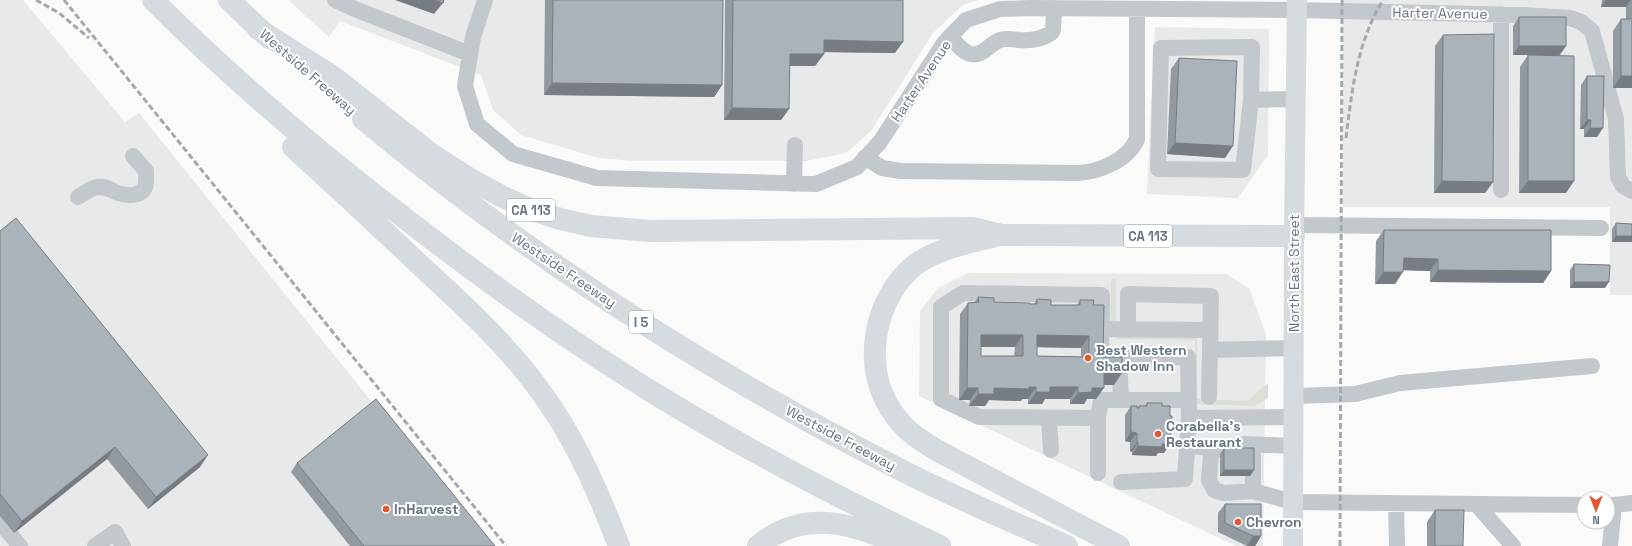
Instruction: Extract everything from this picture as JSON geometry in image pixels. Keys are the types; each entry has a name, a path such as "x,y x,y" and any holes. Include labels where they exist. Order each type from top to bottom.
{"highway":[{"path":"138,0 448,290 494,336 524,370 546,399 570,437 586,467 619,546"},
{"path":"153,0 286,123 379,199 520,305 663,398 722,432 868,512 940,546"},
{"name":"Westside Freeway","path":"229,0 258,29 321,84 414,161 495,223 616,307 691,355 816,425 906,473 1067,546"},
{"name":"CA 113","path":"258,29 332,76 431,154 472,180 501,196 530,209 560,219 591,226 650,231 972,228 1002,235 1294,231"},
{"path":"1002,235 952,247 928,257 909,271 895,288 879,319 876,338 874,358 877,376 884,396 895,416 913,436 945,455 1119,546"},
{"path":"758,546 782,531 803,525 825,522 846,525 873,532 904,546"}],"main road":[{"name":"North East Street","path":"1293,546 1294,231 1297,5"}],"street":[{"path":"335,0 470,54"},
{"name":"Harter Avenue","path":"485,0 473,37 465,86 477,124 513,154 598,178 794,184 816,184 857,167 880,142 950,36 966,20 1000,10 1031,4 1054,8 1137,9 1171,5 1297,5 1570,18 1581,22 1592,31 1616,119 1618,177 1622,186 1632,191"},
{"path":"950,36 964,50 975,54 980,54 992,43 1002,39 1020,40 1041,38 1051,33 1054,8"},
{"path":"865,158 882,168 901,171 1070,173 1087,173 1124,158 1133,148 1137,139 1137,9"},
{"path":"1501,14 1501,190"},
{"path":"1252,47 1251,100 1243,170 1158,169 1161,48 1252,47"},
{"path":"1251,100 1296,99"},
{"path":"794,184 795,145"},
{"path":"78,197 97,187 109,188 117,193 126,195 135,195 142,192 146,186 146,171 133,156"},
{"path":"1294,231 1601,228"},
{"path":"1098,418 979,417 941,399 941,307 963,293 1102,295 1101,356 1119,358 1188,358 1189,418 1185,479 1121,482"},
{"path":"1128,329 1128,294 1211,296 1209,397"},
{"path":"1101,329 1210,330"},
{"path":"1210,350 1294,348"},
{"path":"1119,358 1121,400"},
{"path":"1294,396 1355,394 1400,382 1592,366"},
{"path":"1098,473 1098,418 1101,400 1189,400"},
{"path":"1189,418 1294,417"},
{"path":"1049,418 1051,450"},
{"path":"1187,445 1216,449 1243,444 1294,446"},
{"path":"1253,444 1253,491"},
{"path":"1216,449 1211,455 1209,480 1214,490 1224,493 1253,491 1293,502 1576,505"},
{"path":"1396,503 1397,546"},
{"path":"1616,505 1632,503"},
{"path":"1477,505 1513,546"},
{"path":"0,522 20,546"},
{"path":"1610,530 1610,546"},
{"path":"95,546 115,532 123,546"}],"shaded area":[{"path":"0,0 23,0 125,122 139,113 488,546 0,546"},
{"path":"288,0 980,0 963,5 934,32 871,131 846,153 806,161 634,161 599,158 521,135 493,110 481,75 340,21 329,37"},
{"path":"1343,0 1632,0 1632,295 1610,295 1610,207 1343,207"},
{"path":"1155,27 1269,29 1268,155 1238,198 1147,194"},
{"path":"968,273 1226,274 1249,288 1266,334 1263,546 1236,546 919,396 920,311 938,288"},
{"path":"1111,279 1116,279 1116,323 1110,323"},
{"path":"1116,335 1197,337 1197,399 1247,401 1268,383 1268,398 1255,406 1195,404 1195,340 1116,339"}],"building":[{"path":"435,0 444,0 443,3"},
{"path":"553,0 723,0 722,85 552,83"},
{"path":"733,0 903,0 903,42 824,40 824,54 790,54 789,109 732,108"},
{"path":"1519,17 1566,17 1566,46 1519,46"},
{"path":"1621,19 1632,19 1632,76 1621,76"},
{"path":"1494,34 1493,182 1442,181 1443,35"},
{"path":"1528,55 1574,56 1574,181 1528,181"},
{"path":"1179,58 1237,61 1233,146 1175,143"},
{"path":"1587,76 1604,76 1603,128 1590,128 1591,120 1587,120"},
{"path":"16,218 208,455 156,497 115,447 22,521 0,494 0,231"},
{"path":"1616,223 1632,224 1632,236 1616,236"},
{"path":"1384,230 1551,230 1551,271 1438,270 1438,259 1404,258 1403,272 1383,272"},
{"path":"1574,264 1610,265 1609,282 1574,282"},
{"name":"Best Western Shadow Inn","path":"978,297 994,298 994,302 1030,304 1037,304 1037,299 1051,300 1051,305 1080,305 1080,300 1094,300 1093,305 1104,305 1103,357 1122,357 1122,373 1104,373 1104,388 1092,388 1092,392 1078,393 1078,387 1050,387 1050,392 1036,392 1036,387 1029,387 1029,389 994,388 994,394 978,394 978,388 967,388 968,303 979,302","holes":["981,335 1023,335 1023,356 981,356","1037,335 1089,336 1089,357 1037,356"]},
{"name":"InHarvest","path":"376,399 495,546 364,546 297,463"},
{"path":"1147,403 1162,403 1162,406 1170,406 1170,416 1172,416 1170,444 1162,444 1162,447 1138,446 1137,433 1131,432 1131,406 1137,406 1137,408 1139,408 1139,406 1147,406"},
{"path":"1224,448 1254,448 1254,470 1224,470"},
{"path":"1225,504 1261,504 1261,536 1253,536 1225,523"},
{"path":"1435,510 1464,510 1463,546 1435,546"}],"railway":[{"path":"36,0 59,13 89,38"},
{"path":"64,0 506,546"},
{"path":"1340,546 1342,0"},
{"path":"1346,138 1353,84 1361,49 1374,16 1383,0"}],"place":[{"name":"Best Western Shadow Inn","path":"1088,358"},
{"name":"Corabella's Restaurant","path":"1158,434"},
{"name":"InHarvest","path":"386,509"},
{"name":"Chevron","path":"1238,522"}]}
